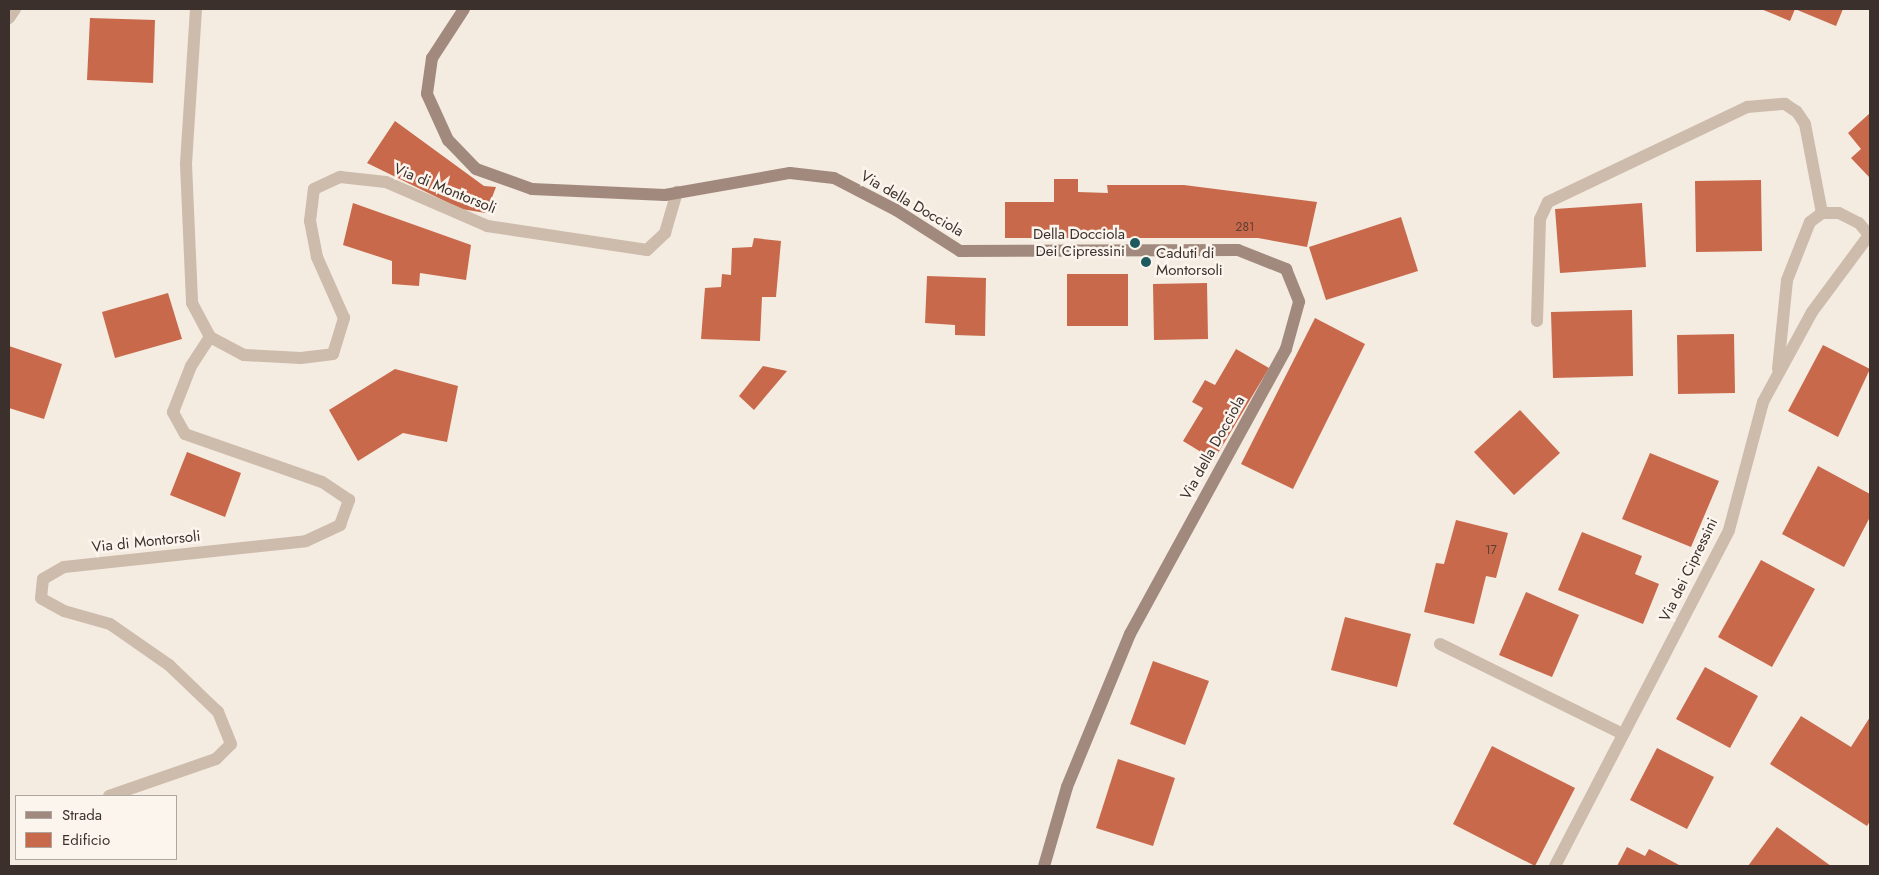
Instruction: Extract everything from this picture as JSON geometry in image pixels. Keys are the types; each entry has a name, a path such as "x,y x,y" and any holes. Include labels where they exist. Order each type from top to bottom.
{"street":[{"path":"9,18 15,9"},
{"path":"196,9 186,174 192,303 210,337"},
{"name":"Via della Docciola","path":"464,9 432,58 427,94 448,140 476,169 532,189 677,192 790,173 834,178 960,250 1238,250 1286,269 1299,302 1286,349 1130,634 1067,787 1044,866"},
{"path":"1537,321 1540,219 1548,202 1747,107 1784,104 1797,112 1806,124 1822,213"},
{"name":"Via di Montorsoli","path":"112,795 216,759 231,744 218,712 169,665 110,624 64,611 41,598 43,579 64,566 306,541 340,524 349,500 322,482 185,434 173,412 191,366 210,337 244,355 301,358 333,354 344,318 317,257 310,221 314,189 340,177 386,182 487,226 647,250 665,233 677,192"},
{"path":"1777,376 1787,280 1810,222 1822,213 1839,212 1859,223 1870,234"},
{"name":"Via dei Cipressini","path":"1555,866 1729,530 1763,402 1812,312 1870,234"},
{"path":"1440,644 1623,734"}],"building":[{"path":"1761,9 1795,9 1790,21"},
{"path":"1795,9 1843,9 1836,26"},
{"path":"90,18 155,20 153,83 87,80"},
{"path":"1870,113 1870,178 1851,158 1861,149 1848,133"},
{"path":"395,121 484,186 496,187 486,213 461,209 367,163"},
{"path":"1054,179 1078,179 1078,192 1108,193 1107,185 1184,185 1317,202 1307,247 1258,238 1005,238 1005,202 1054,202"},
{"path":"1761,180 1762,251 1696,252 1695,181"},
{"path":"353,203 471,245 466,280 420,273 419,286 392,284 392,261 343,245"},
{"path":"1642,203 1646,267 1560,273 1555,209"},
{"path":"1401,217 1418,271 1326,300 1309,247"},
{"path":"754,238 781,241 776,297 762,297 760,341 701,339 705,288 721,287 722,274 731,275 732,248 752,247"},
{"path":"1067,274 1128,274 1128,326 1067,326"},
{"path":"927,276 986,278 985,336 955,335 955,325 925,323"},
{"path":"1207,283 1208,339 1154,340 1153,284"},
{"path":"168,293 182,339 115,358 102,312"},
{"path":"1632,310 1633,376 1553,378 1551,312"},
{"path":"1315,318 1365,344 1293,489 1241,464"},
{"path":"1734,334 1735,393 1678,394 1677,335"},
{"path":"1823,345 1870,369 1838,437 1788,411"},
{"path":"9,346 62,364 44,419 9,408"},
{"path":"1236,349 1269,368 1214,460 1183,441 1203,408 1192,402 1205,380 1215,385"},
{"path":"763,366 787,371 754,410 739,396"},
{"path":"395,369 458,386 447,442 403,433 358,461 329,410"},
{"path":"1520,410 1560,453 1514,495 1474,452"},
{"path":"187,452 241,473 225,517 170,495"},
{"path":"1650,453 1719,481 1691,547 1622,519"},
{"path":"1818,466 1870,494 1870,517 1844,567 1782,534"},
{"path":"1456,520 1508,533 1496,578 1486,576 1474,624 1424,612 1436,563 1444,564"},
{"path":"1582,532 1642,556 1635,574 1659,584 1643,624 1558,590"},
{"path":"1761,560 1815,589 1772,667 1718,637"},
{"path":"1526,592 1579,615 1552,677 1499,655"},
{"path":"1345,617 1411,634 1397,687 1331,670"},
{"path":"1153,661 1209,681 1185,745 1130,724"},
{"path":"1705,667 1758,696 1730,748 1676,719"},
{"path":"1801,716 1851,747 1870,717 1870,821 1867,826 1770,764"},
{"path":"1492,746 1575,788 1535,866 1453,824"},
{"path":"1657,748 1714,777 1687,829 1630,800"},
{"path":"1118,759 1175,778 1153,846 1096,828"},
{"path":"1777,827 1831,866 1748,866"},
{"path":"1627,847 1645,856 1649,849 1681,866 1617,866"}],"place":[{"name":"Della Docciola Dei Cipressini","path":"1135,243"},
{"name":"Caduti di Montorsoli","path":"1146,262"}]}
